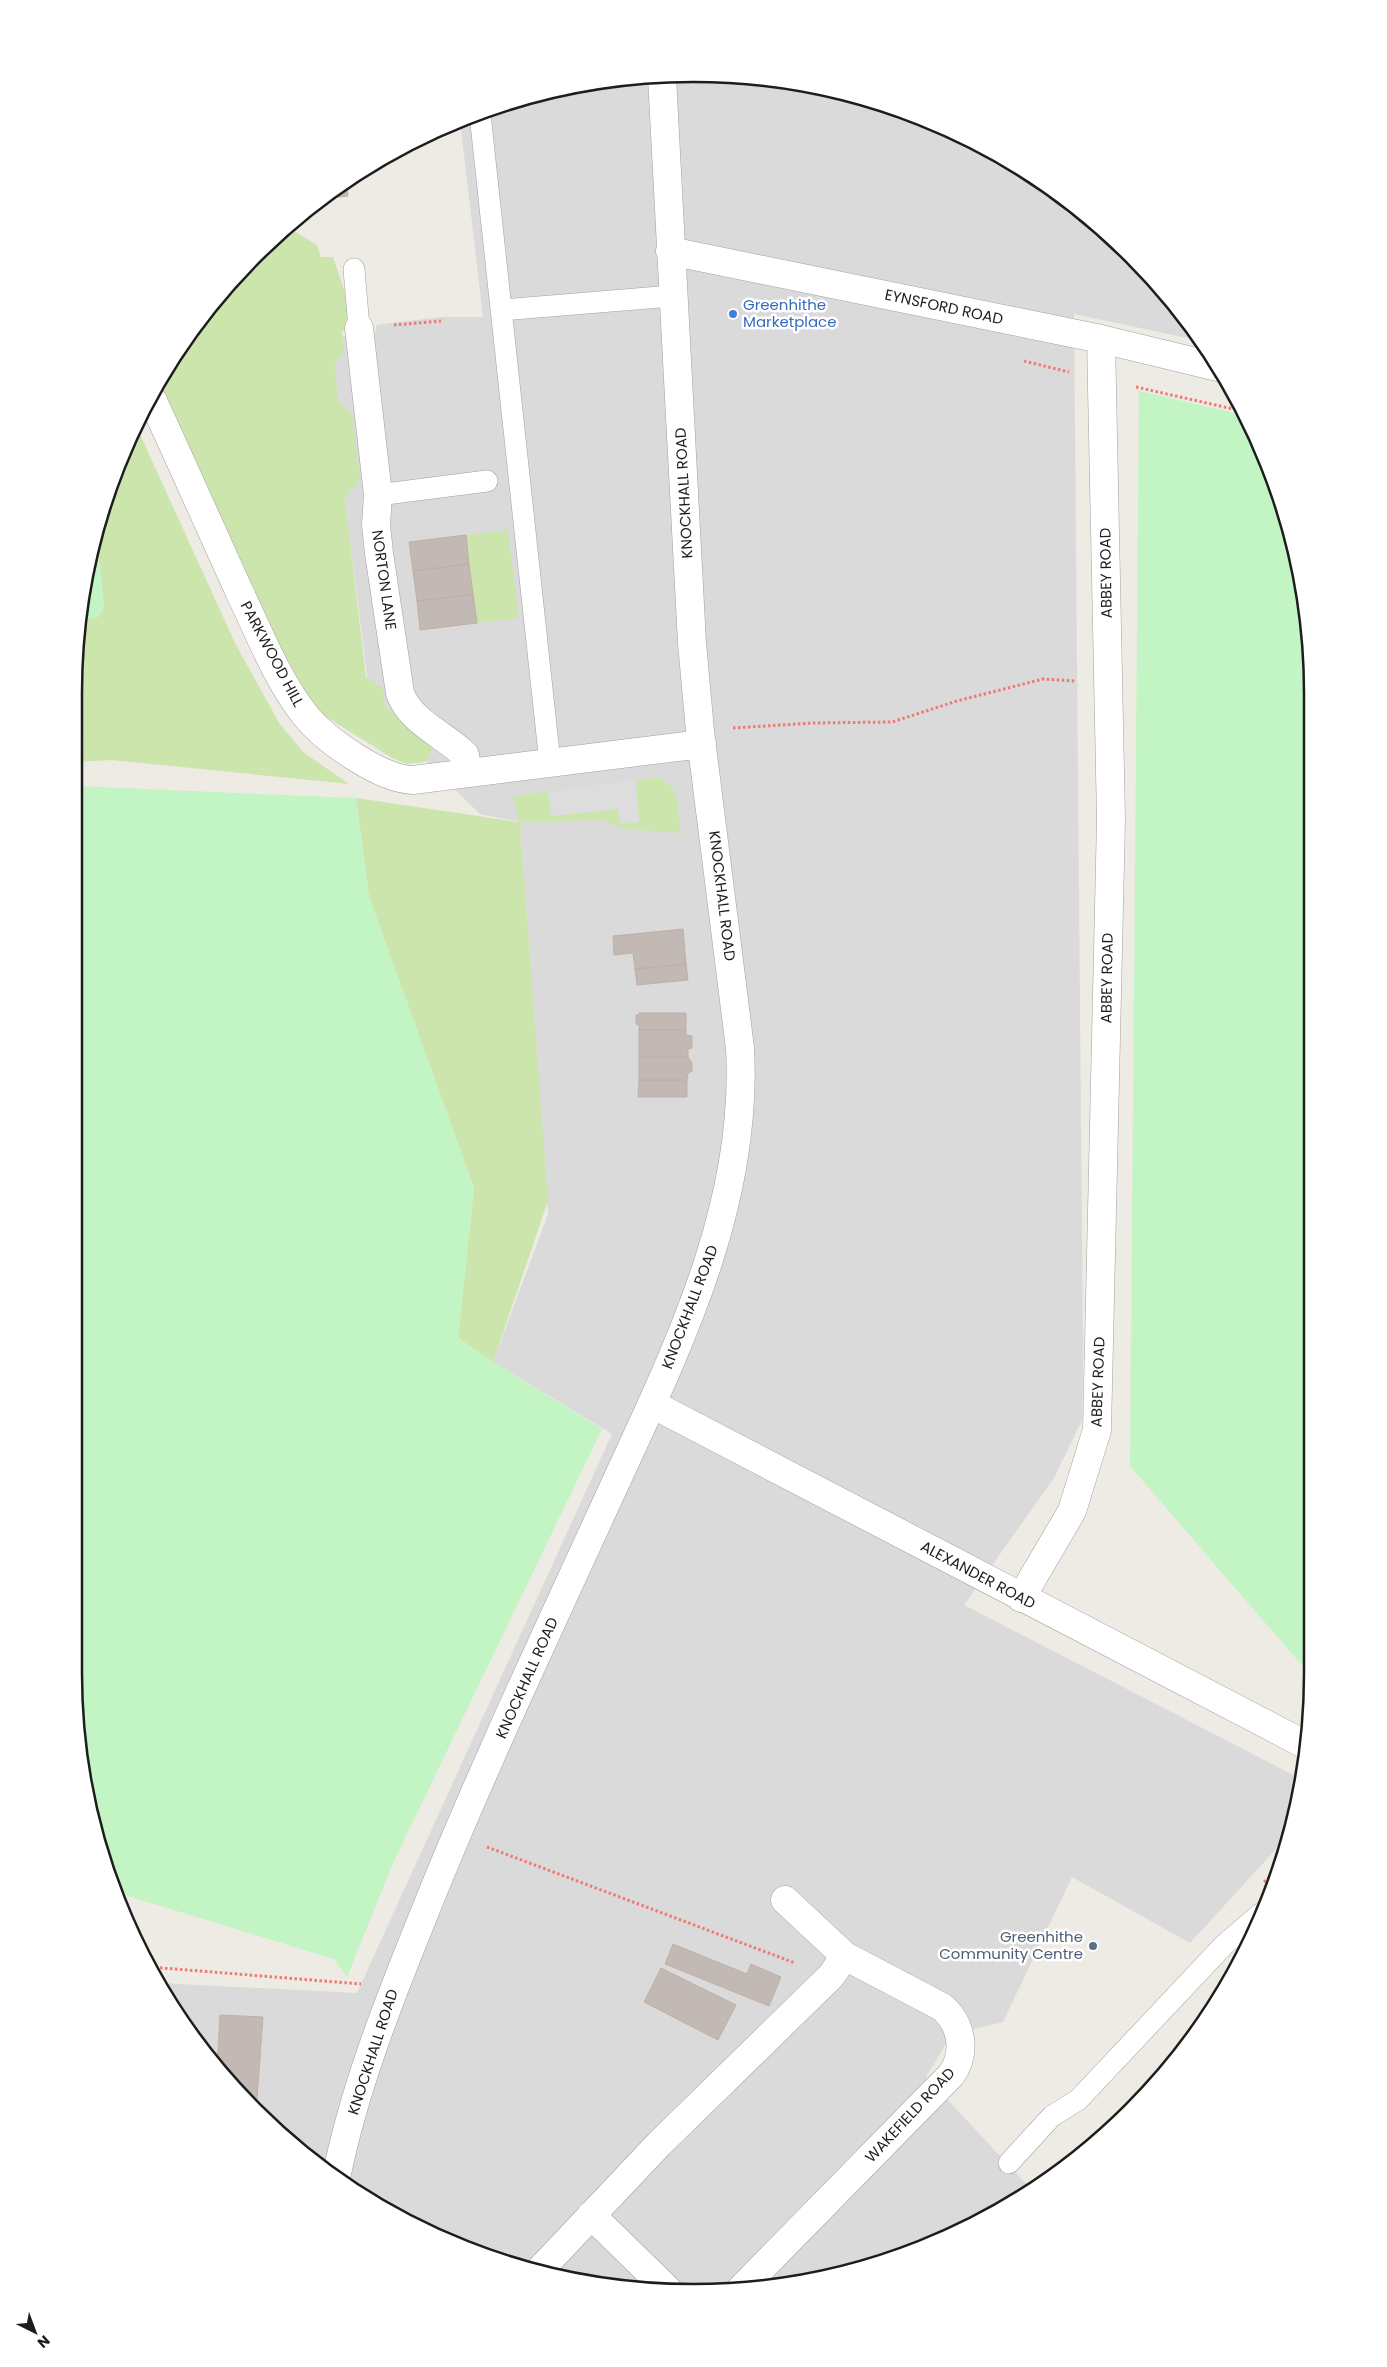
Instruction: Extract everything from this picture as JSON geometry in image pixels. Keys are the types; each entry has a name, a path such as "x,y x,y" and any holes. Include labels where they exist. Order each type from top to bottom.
{"street":[{"name":"KNOCKHALL ROAD","path":"338,2170 354,2111 395,1987 455,1835 652,1404 688,1320 712,1253 733,1161 741,1098 742,1073 736,1004 701,737 691,625 672,296 662,84"},
{"name":"EYNSFORD ROAD","path":"670,251 1101,339 1209,365"},
{"name":"NORTON LANE","path":"359,328 378,495 376,525 379,553 400,692 403,701 413,713 464,753 468,773"},
{"name":"ABBEY ROAD","path":"1021,1598 1072,1511 1097,1430 1111,819 1101,339"},
{"name":"PARKWOOD HILL","path":"155,405 260,636 289,691 308,718 327,737 356,756 400,779 413,780 550,764 701,737"},
{"name":"ALEXANDER ROAD","path":"652,1404 1300,1742"},
{"name":"WAKEFIELD ROAD","path":"748,2281 951,2075 958,2060 960,2050 958,2030 947,2011 938,2004 838,1966 786,1900"},
{"path":"544,2266 659,2144 838,1966"},
{"path":"591,2215 661,2283"}],"lane":[{"path":"481,121 550,764"},
{"path":"354,269 359,328"},
{"path":"502,310 672,296"},
{"path":"378,495 487,482"},
{"path":"1009,2163 1052,2116 1078,2100 1224,1945 1251,1921"}],"path":[{"path":"389,326 441,321"},
{"path":"701,737 813,723 892,722 957,701 1043,678 1108,685"},
{"path":"455,1835 838,1966"},
{"path":"158,1968 395,1987"}],"shaded area":[{"path":"694,82 773,88 813,94 852,103 927,129 999,164 1033,185 1065,209 1126,261 1153,291 1190,339 1074,314 1082,1420 1054,1478 964,1605 1296,1776 1293,1793 1280,1845 1190,1943 1072,1877 1003,2022 952,2034 926,2077 1028,2185 999,2203 927,2238 852,2264 813,2273 733,2283 654,2283 574,2273 535,2264 460,2238 388,2203 354,2182 291,2133 261,2106 234,2076 185,2013 167,1983 357,1993 612,1434 493,1362 548,1214 520,822 480,814 371,707 325,339 376,331 376,325 390,323 442,317 483,317 461,129 535,103 574,94 654,84"},
{"path":"639,779 635,782 639,822 620,824 618,809 551,816 548,792"}],"green space":[{"path":"294,231 317,245 321,257 333,257 347,298 351,329 342,331 344,353 334,363 338,401 352,415 360,479 345,498 366,677 382,688 387,711 392,712 432,745 429,758 424,762 407,764 392,758 322,714 311,702 282,650 163,390 185,354 234,291 261,261"},
{"path":"1139,391 1236,413 1258,460 1284,535 1293,574 1299,614 1304,694 1304,1668 1130,1466"},
{"path":"140,435 235,643 279,723 303,752 349,784 112,760 82,762 84,654 94,574 103,535 115,497"},
{"path":"508,530 519,618 477,623 466,535"},
{"path":"99,554 104,608 97,618 87,619"},
{"path":"657,777 670,786 677,800 680,833 624,829 601,820 520,822 548,1201 493,1362 458,1338 474,1188 369,897 356,798 519,822 513,796 548,792 551,816 619,809 621,824 639,822 636,781"},
{"path":"82,786 356,798 369,897 474,1188 458,1338 493,1362 602,1429 393,1863 347,1977 334,1959 124,1895 103,1832 94,1793 88,1753 82,1674"}],"building":[{"path":"347,190 348,196 338,197"},
{"path":"466,535 469,564 413,571 409,542"},
{"path":"469,564 473,594 417,601 413,571"},
{"path":"473,594 477,623 420,630 417,601"},
{"path":"683,929 686,964 635,969 633,953 614,955 613,936"},
{"path":"686,964 688,980 637,985 635,969"},
{"path":"639,1013 686,1013 686,1030 639,1030 639,1025 636,1024 636,1015 639,1015"},
{"path":"639,1030 686,1030 686,1035 692,1036 692,1048 688,1049 688,1057 639,1057"},
{"path":"639,1057 688,1057 692,1063 692,1071 688,1073 687,1080 639,1080"},
{"path":"639,1080 687,1080 687,1097 638,1097"},
{"path":"673,1944 747,1974 751,1964 781,1977 769,2006 665,1964"},
{"path":"661,1968 736,2005 718,2040 644,2002"},
{"path":"220,2015 263,2017 257,2101 234,2076 218,2056"}],"place":[{"name":"Greenhithe Marketplace","path":"733,314"},
{"name":"Greenhithe Community Centre","path":"1093,1946"}]}
